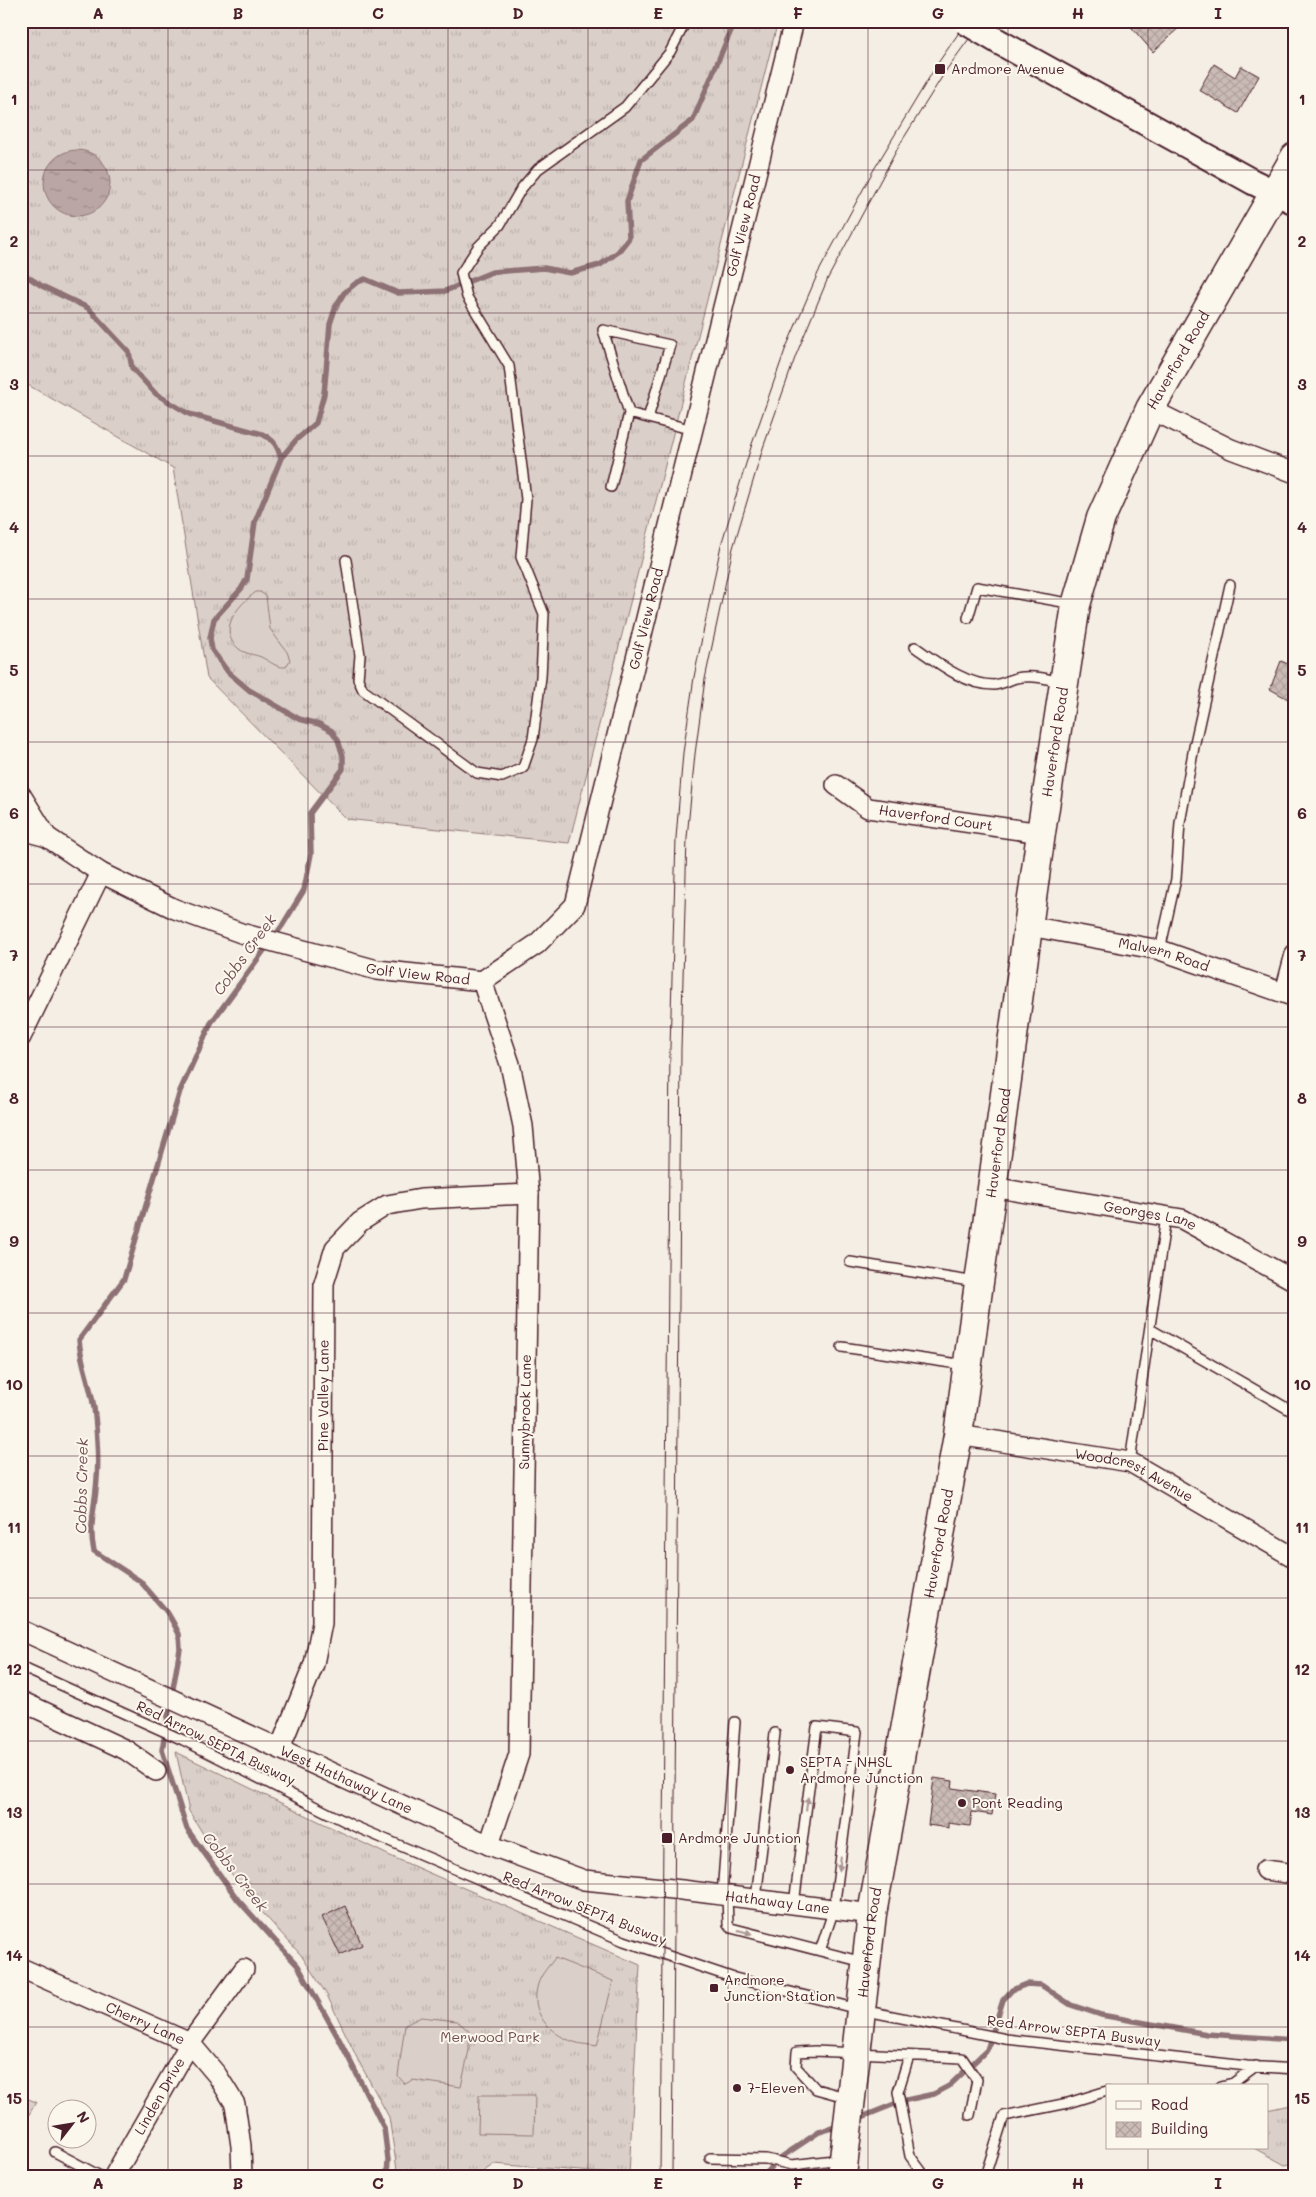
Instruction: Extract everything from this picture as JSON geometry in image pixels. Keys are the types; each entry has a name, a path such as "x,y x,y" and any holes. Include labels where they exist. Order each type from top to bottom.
{"main road":[{"name":"Haverford Road","path":"847,2135 872,1914 958,1435 1042,833 1076,605 1101,518 1150,409 1285,198 1295,157"}],"street":[{"name":"Golf View Road","path":"101,873 175,909 285,945 377,970 482,981 538,944 575,905 794,21"},
{"path":"964,21 1285,198"},
{"path":"1150,409 1231,449 1295,473"},
{"name":"Haverford Court","path":"836,785 868,808 1042,833"},
{"path":"21,795 46,837"},
{"path":"21,830 46,837 101,873 21,1037"},
{"name":"Malvern Road","path":"1029,926 1160,950 1290,995"},
{"path":"1290,995 1295,954"},
{"name":"Sunnybrook Lane","path":"482,981 510,1064 523,1126 529,1194 519,1754 489,1845"},
{"name":"Georges Lane","path":"992,1187 1182,1219 1295,1281"},
{"name":"Pine Valley Lane","path":"280,1748 314,1664 322,1623 324,1283 335,1248 360,1222 387,1205 421,1199 529,1194"},
{"name":"Woodcrest Avenue","path":"958,1435 1130,1462 1295,1558"},
{"name":"West Hathaway Lane","path":"21,1630 489,1845 584,1880 682,1890"},
{"path":"21,1701 126,1750 156,1770"},
{"path":"1265,1870 1295,1874"},
{"name":"Hathaway Lane","path":"682,1890 872,1914"},
{"name":"Cherry Lane","path":"21,1968 190,2043 217,2075 235,2104 242,2146 242,2176"},
{"name":"Linden Drive","path":"114,2176 190,2043 244,1969"}],"lane":[{"path":"346,560 360,655 358,679 363,690 477,773 502,776 523,768 533,739 541,677 544,614 520,557 526,500 510,366 467,297 461,273 478,247 500,225 521,189 538,169 625,107 670,52 686,21"},
{"path":"611,487 629,413 602,330 670,345 648,418"},
{"path":"629,413 693,430"},
{"path":"1160,950 1176,879 1180,823 1194,747 1230,585"},
{"path":"968,618 977,587 1076,605"},
{"path":"915,647 950,672 978,682 995,685 1017,678 1043,676 1064,684"},
{"path":"1130,1462 1166,1217"},
{"path":"850,1262 979,1282"},
{"path":"1150,1329 1295,1413"},
{"path":"842,1347 968,1365"},
{"name":"Red Arrow SEPTA Busway","path":"21,1667 183,1740 354,1826 624,1941 731,1977 862,2010 981,2032 1006,2039 1295,2069"},
{"path":"735,1722 724,1895 728,1924 731,1928 867,1963"},
{"path":"794,1904 818,1727 857,1732 834,1909 820,1951"},
{"path":"756,1899 775,1733"},
{"path":"710,2158 766,2159 792,2165 847,2135 816,2089 796,2067 797,2052 815,2050 857,2054 962,2058 977,2080 970,2115"},
{"path":"909,2056 898,2092 910,2156 925,2176"},
{"path":"1233,2084 1256,2066"},
{"path":"985,2176 1004,2116 1068,2103 1106,2091"},
{"path":"55,2152 100,2176"}],"green space":[{"path":"21,21 778,21 569,843 346,819 207,678 173,468 21,381"},
{"path":"256,592 266,596 270,629 287,652 290,660 286,667 244,652 232,642 229,634 232,618 249,597"},
{"name":"Merwood Park","path":"176,1752 388,1855 640,1965 629,2175 494,2164 477,2176 398,2176 389,2117 357,2058 327,1995 301,1955 261,1911 213,1850 189,1811"},
{"path":"555,1958 613,1981 597,2046 577,2043 557,2034 549,2028 539,2013 536,2004 536,1994 539,1980"},
{"path":"421,2017 457,2021 469,2031 469,2050 461,2087 413,2080 405,2084 398,2076 405,2025"},
{"path":"479,2095 535,2095 534,2134 478,2133"},
{"path":"21,2096 36,2102 21,2129"},
{"path":"1290,2105 1295,2107 1295,2163 1285,2165 1258,2150 1268,2150 1268,2110"}],"water":[{"path":"77,150 90,153 100,160 107,170 110,183 107,196 100,206 90,213 77,216 64,213 54,206 47,196 44,183 47,170 54,160 64,153"}],"building":[{"path":"1126,21 1186,21 1153,52"},
{"path":"1214,64 1235,77 1241,66 1259,76 1238,113 1199,90"},
{"path":"1281,661 1295,667 1295,703 1270,689"},
{"name":"Pont Reading","path":"934,1778 953,1781 952,1788 995,1794 992,1815 972,1812 970,1826 948,1823 948,1828 928,1825"},
{"path":"345,1906 362,1945 340,1955 322,1917"}],"waterway":[{"name":"Cobbs Creek","path":"387,2176 388,2160 384,2128 340,2041 298,1966 238,1900 187,1829 162,1750 180,1649 179,1634 167,1612 140,1581 94,1551 92,1533 98,1470 97,1439 94,1406 79,1340 124,1279 180,1091 211,1023 282,926 304,890 311,854 310,813 343,769 343,756 338,740 332,731 319,724 299,719 249,690 228,672 212,650 210,638 214,619 241,589 247,579 255,522 281,458 296,440 316,423 324,394 330,324 336,306 344,293 356,283 365,279 398,293 445,291 492,272 544,268 570,273 600,265 618,252 629,238 627,201 641,160 693,120 735,21"},
{"path":"21,267 25,275 42,286 88,308 129,352 132,368 156,394 189,414 262,434 274,443 281,458"},
{"path":"857,2119 902,2101 934,2094 949,2086 987,2050 1003,2000 1012,1990 1027,1984 1041,1985 1071,2005 1101,2015 1207,2034 1295,2040"},
{"path":"765,2176 773,2163 786,2154 819,2132 839,2126"}],"tram line":[{"path":"660,2176 670,1048 676,838 683,753 694,677 721,545 752,444 785,350 818,273 873,171 938,63 967,21"},
{"path":"672,2176 681,1049 687,838 705,679 733,548 763,448 796,355 828,278 900,144 947,69 982,21"}],"place":[{"name":"Ardmore Avenue","path":"940,69"},
{"name":"SEPTA - NHSL Ardmore Junction","path":"790,1770"},
{"name":"Pont Reading","path":"962,1803"},
{"name":"Ardmore Junction","path":"667,1838"},
{"name":"Ardmore Junction Station","path":"714,1988"},
{"name":"7-Eleven","path":"737,2088"}]}
